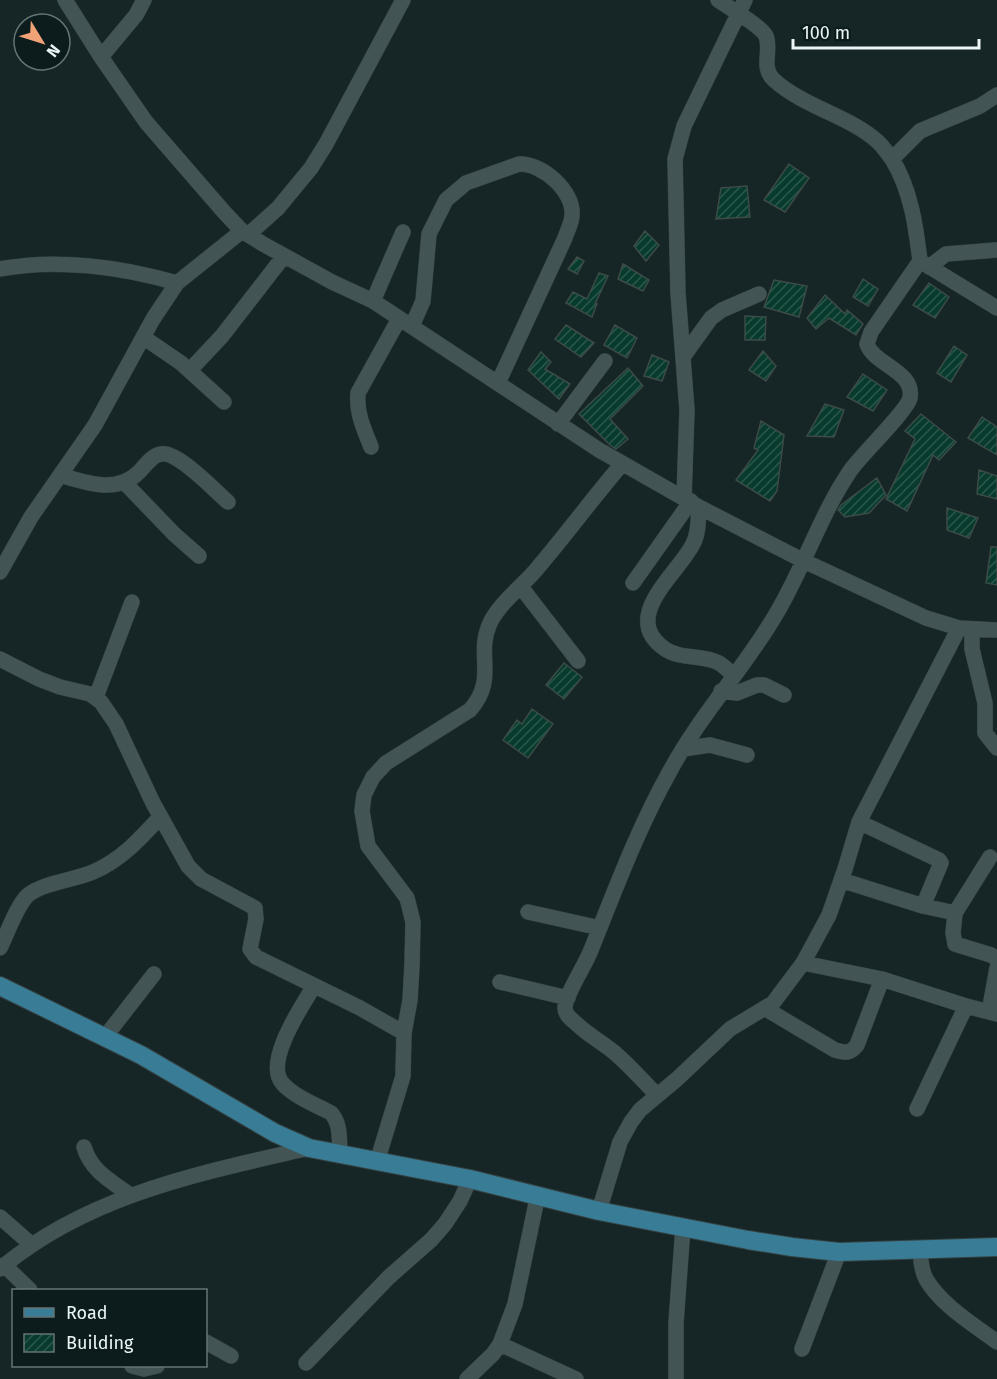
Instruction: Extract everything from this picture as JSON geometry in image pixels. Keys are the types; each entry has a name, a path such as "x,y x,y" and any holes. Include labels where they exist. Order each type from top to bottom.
{"main road":[{"path":"1,987 105,1037 171,1072 275,1133 309,1148 470,1179 538,1194 599,1211 748,1240 839,1252 997,1247"}],"street":[{"path":"65,0 146,122 224,212 245,232 284,256 373,302 558,424 622,464 692,502 804,561 926,618 965,629 997,630"},
{"path":"101,57 136,15 144,0"},
{"path":"0,572 31,517 95,425 143,337 177,283 278,207 312,168 403,0"},
{"path":"718,0 760,28 765,34 768,43 766,68 776,82 817,108 859,129 878,142 892,159 900,173 914,217 924,264 997,308"},
{"path":"733,675 711,660 680,655 666,650 654,639 648,628 648,617 659,590 693,544 687,410 678,293 675,159 684,126 745,0"},
{"path":"892,159 920,131 980,106 997,95"},
{"path":"371,447 359,416 358,393 423,301 429,234 446,200 466,183 519,164 527,164 550,175 562,188 572,216 565,238 498,383"},
{"path":"373,302 403,232"},
{"path":"657,1095 614,1053 572,1020 565,1009 568,998 588,958 649,813 670,770 721,691 759,642 780,608 831,503 850,471 906,407 910,397 909,384 871,353 867,341 924,264 946,254 996,250"},
{"path":"190,370 222,336 284,256"},
{"path":"0,269 48,264 131,271 177,283"},
{"path":"683,357 711,318 722,310 759,294"},
{"path":"143,337 190,370 224,402"},
{"path":"558,424 605,361"},
{"path":"60,475 100,485 117,485 137,474 152,458 160,454 168,455 183,463 228,502"},
{"path":"376,1162 403,1076 404,1033 410,1000 413,922 407,898 368,846 362,811 364,795 373,777 386,763 470,710 478,701 484,688 485,649 489,624 498,610 521,587 622,464"},
{"path":"124,482 174,534 199,555"},
{"path":"633,583 692,502"},
{"path":"521,587 578,661"},
{"path":"96,697 132,602"},
{"path":"965,629 985,703 986,733 997,748"},
{"path":"599,1211 620,1142 631,1122 657,1095 730,1029 766,1009 803,963 829,915 859,822 965,629"},
{"path":"0,659 39,679 96,697 101,702 116,724 160,817 188,866 201,879 255,908 256,919 250,949 255,957 360,1008 404,1033"},
{"path":"721,691 736,693 757,685 764,685 784,695"},
{"path":"683,749 710,745 747,755"},
{"path":"0,948 28,896 45,887 94,872 115,861 132,847 160,817"},
{"path":"859,822 939,860 941,863 923,906"},
{"path":"990,857 955,913 953,933 956,944 997,959"},
{"path":"842,880 923,906 955,913"},
{"path":"528,912 600,928"},
{"path":"803,963 882,979 993,1013 997,968"},
{"path":"105,1037 154,974"},
{"path":"766,1009 835,1050 845,1053 857,1046 882,979"},
{"path":"500,982 568,998"},
{"path":"314,986 286,1034 277,1072 282,1083 331,1113 336,1119 340,1154"},
{"path":"917,1109 966,1006"},
{"path":"84,1147 87,1159 94,1168 130,1195"},
{"path":"29,1289 2,1267 32,1245 92,1211 130,1195 210,1172 309,1148"},
{"path":"306,1363 389,1277 431,1240 460,1201 470,1179"},
{"path":"467,1379 500,1344 515,1304 538,1194"},
{"path":"0,1217 32,1245"},
{"path":"676,1379 676,1323 684,1227"},
{"path":"920,1251 921,1266 926,1279 938,1294 964,1318 997,1342"},
{"path":"802,1348 839,1252"},
{"path":"207,1343 231,1356"},
{"path":"500,1344 576,1379"}],"building":[{"path":"789,164 809,178 785,212 764,200"},
{"path":"747,186 750,217 716,219 721,188"},
{"path":"645,231 659,245 646,261 634,246"},
{"path":"577,257 584,261 577,274 568,269"},
{"path":"623,264 649,280 643,291 618,279"},
{"path":"599,273 608,276 595,304 597,304 592,317 566,303 573,292 587,299"},
{"path":"863,279 878,289 868,306 853,297"},
{"path":"774,280 807,286 799,317 764,307"},
{"path":"929,283 949,297 935,318 913,305"},
{"path":"825,295 845,314 847,310 863,324 856,335 829,318 816,329 807,318"},
{"path":"745,316 766,317 765,340 745,340"},
{"path":"566,325 594,343 581,357 555,339"},
{"path":"615,325 637,338 627,358 604,345"},
{"path":"954,346 967,355 951,382 937,373"},
{"path":"763,351 776,366 766,381 749,370"},
{"path":"541,352 551,362 545,369 570,384 559,399 528,370"},
{"path":"652,355 669,362 662,381 644,376"},
{"path":"628,368 643,386 610,419 628,439 616,449 579,414"},
{"path":"863,374 887,390 873,411 847,397"},
{"path":"825,404 844,410 834,437 807,436"},
{"path":"921,414 956,442 939,460 933,455 907,511 886,499 915,439 905,431"},
{"path":"982,417 997,427 997,455 968,438"},
{"path":"761,421 784,435 777,491 770,501 736,480 758,450 754,448"},
{"path":"979,470 997,476 997,499 977,494"},
{"path":"877,478 886,495 869,513 845,517 838,510 841,505"},
{"path":"947,508 978,518 969,538 947,530"},
{"path":"991,547 997,547 997,585 986,583"},
{"path":"564,663 582,677 564,699 546,685"},
{"path":"532,709 553,724 528,758 503,740 517,720 522,724"}]}
